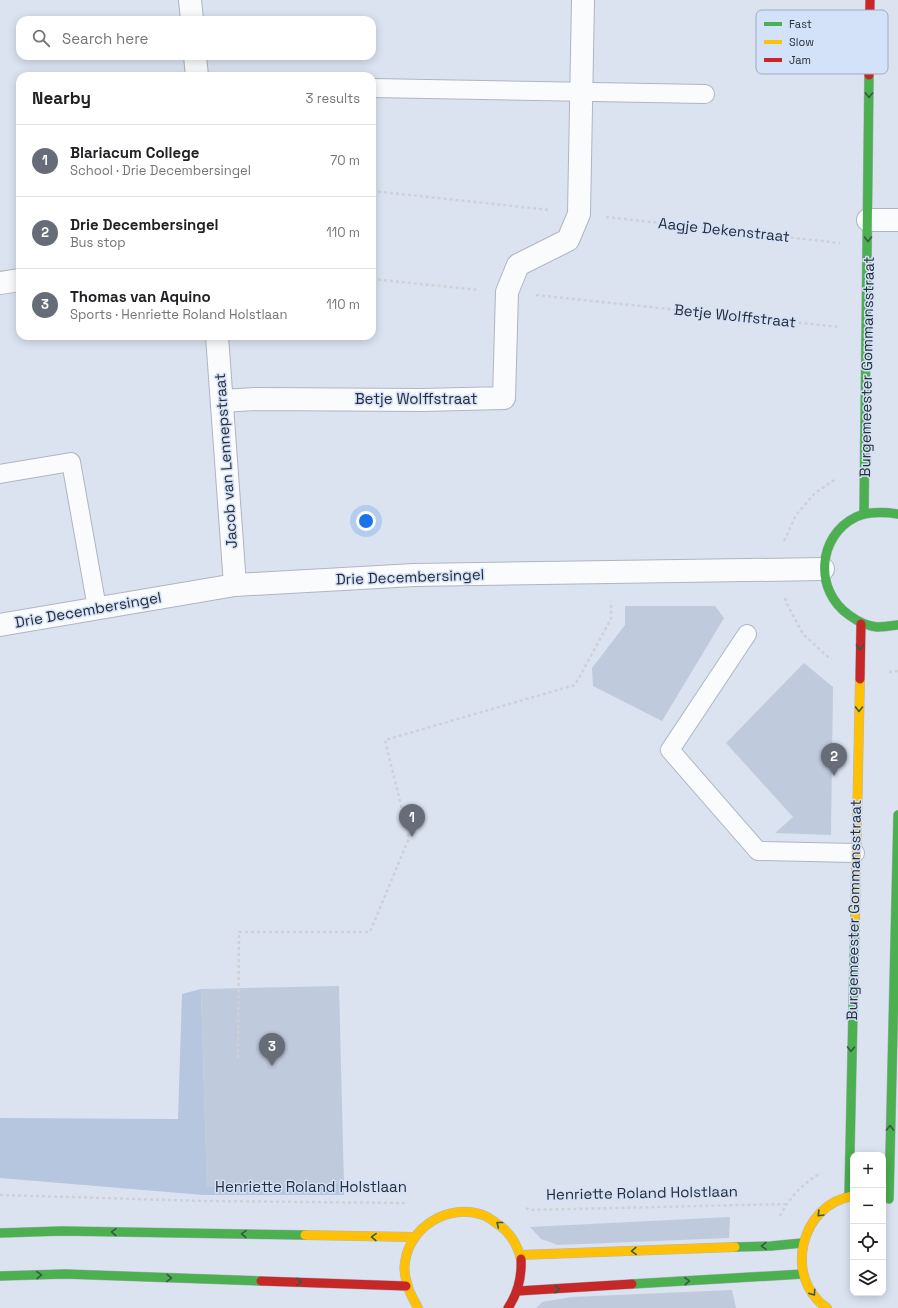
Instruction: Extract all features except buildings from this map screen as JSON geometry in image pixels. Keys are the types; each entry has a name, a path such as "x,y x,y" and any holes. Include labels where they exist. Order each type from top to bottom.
{"street":[{"path":"190,0 192,16"},
{"path":"579,214 583,0"},
{"name":"Burgemeester Gommansstraat","path":"870,0 870,10"},
{"path":"195,60 197,72"},
{"name":"Burgemeester Gommansstraat","path":"864,513 868,330 869,74"},
{"name":"Betje Wolffstraat","path":"222,401 256,399 422,400 504,398 507,292 518,264 568,240 579,214"},
{"path":"868,220 898,220"},
{"path":"0,283 16,281"},
{"name":"Jacob van Lennepstraat","path":"218,340 235,585"},
{"path":"898,514 884,511 864,513 850,520 837,531 829,543 824,556 823,570 826,588 835,604 847,616 861,624 881,627 898,624"},
{"name":"Drie Decembersingel","path":"0,625 235,585 414,575 823,570"},
{"name":"Burgemeester Gommansstraat","path":"851,1188 855,853 861,624"},
{"path":"898,815 896,993 886,1199 898,1205"},
{"path":"826,1308 811,1291 803,1274 801,1259 802,1243 809,1227 819,1214 833,1203 850,1196"},
{"path":"418,1308 411,1298 406,1286 404,1262 408,1249 413,1238 422,1227 444,1214 457,1211 470,1211 489,1217 499,1223 515,1242 520,1255 522,1273 518,1291 508,1308"},
{"path":"0,1233 62,1231 413,1238"},
{"path":"520,1255 771,1246 802,1243"},
{"path":"0,1276 65,1274 406,1286"},
{"path":"518,1291 803,1274"}],"lane":[{"path":"376,88 705,94"},
{"path":"0,474 71,462 96,608"},
{"path":"747,634 670,750 758,851 855,853"}],"path":[{"name":"Aagje Dekenstraat","path":"376,191 868,246"},
{"name":"Betje Wolffstraat","path":"376,279 868,330"},
{"path":"238,1058 239,932 370,932 409,838 385,740 575,684 611,619 611,572"},
{"name":"Henriette Roland Holstlaan","path":"0,1195 204,1201 409,1203"},
{"name":"Henriette Roland Holstlaan","path":"523,1207 529,1210 786,1204"}],"shaded area":[{"path":"625,606 715,606 724,618 662,721 593,686 592,668 625,625"},
{"path":"804,663 833,687 831,835 775,833 793,817 726,743"},
{"path":"339,986 344,1184 207,1187 201,989"},
{"path":"201,989 207,1187 344,1184 344,1195 203,1195 0,1178 0,1118 178,1119 182,994"},
{"path":"730,1217 729,1238 558,1245 541,1239 530,1227"},
{"path":"732,1290 736,1308 536,1308 542,1302 572,1297"}],"traffic: fast":[{"path":"864,513 869,75"},
{"path":"898,514 882,512 856,517 843,526 834,537 827,550 825,564 826,578 830,592 838,605 849,615 862,623 877,627 898,625"},
{"path":"889,1199 898,815"},
{"path":"849,1196 855,918"},
{"path":"0,1233 62,1231 305,1235"},
{"path":"735,1247 802,1243"},
{"path":"0,1276 65,1274 261,1281"},
{"path":"632,1284 803,1274"}],"traffic: slow":[{"path":"855,918 860,679"},
{"path":"827,1308 813,1295 805,1279 802,1261 804,1244 810,1227 820,1213 835,1202 850,1197"},
{"path":"418,1308 408,1286 405,1272 405,1262 408,1249 415,1238 423,1228 433,1220 457,1212 470,1212 490,1218 509,1234 515,1243 521,1259"},
{"path":"305,1235 413,1237"},
{"path":"520,1255 735,1247"}],"traffic: jam":[{"path":"870,0 870,10"},
{"path":"860,679 861,624"},
{"path":"508,1308 519,1285 521,1259"},
{"path":"261,1281 406,1286"},
{"path":"518,1291 632,1284"}],"place":[{"name":"Drie Decembersingel","path":"834,776"},
{"name":"Blariacum College","path":"412,837"},
{"name":"Thomas van Aquino","path":"272,1066"}]}
